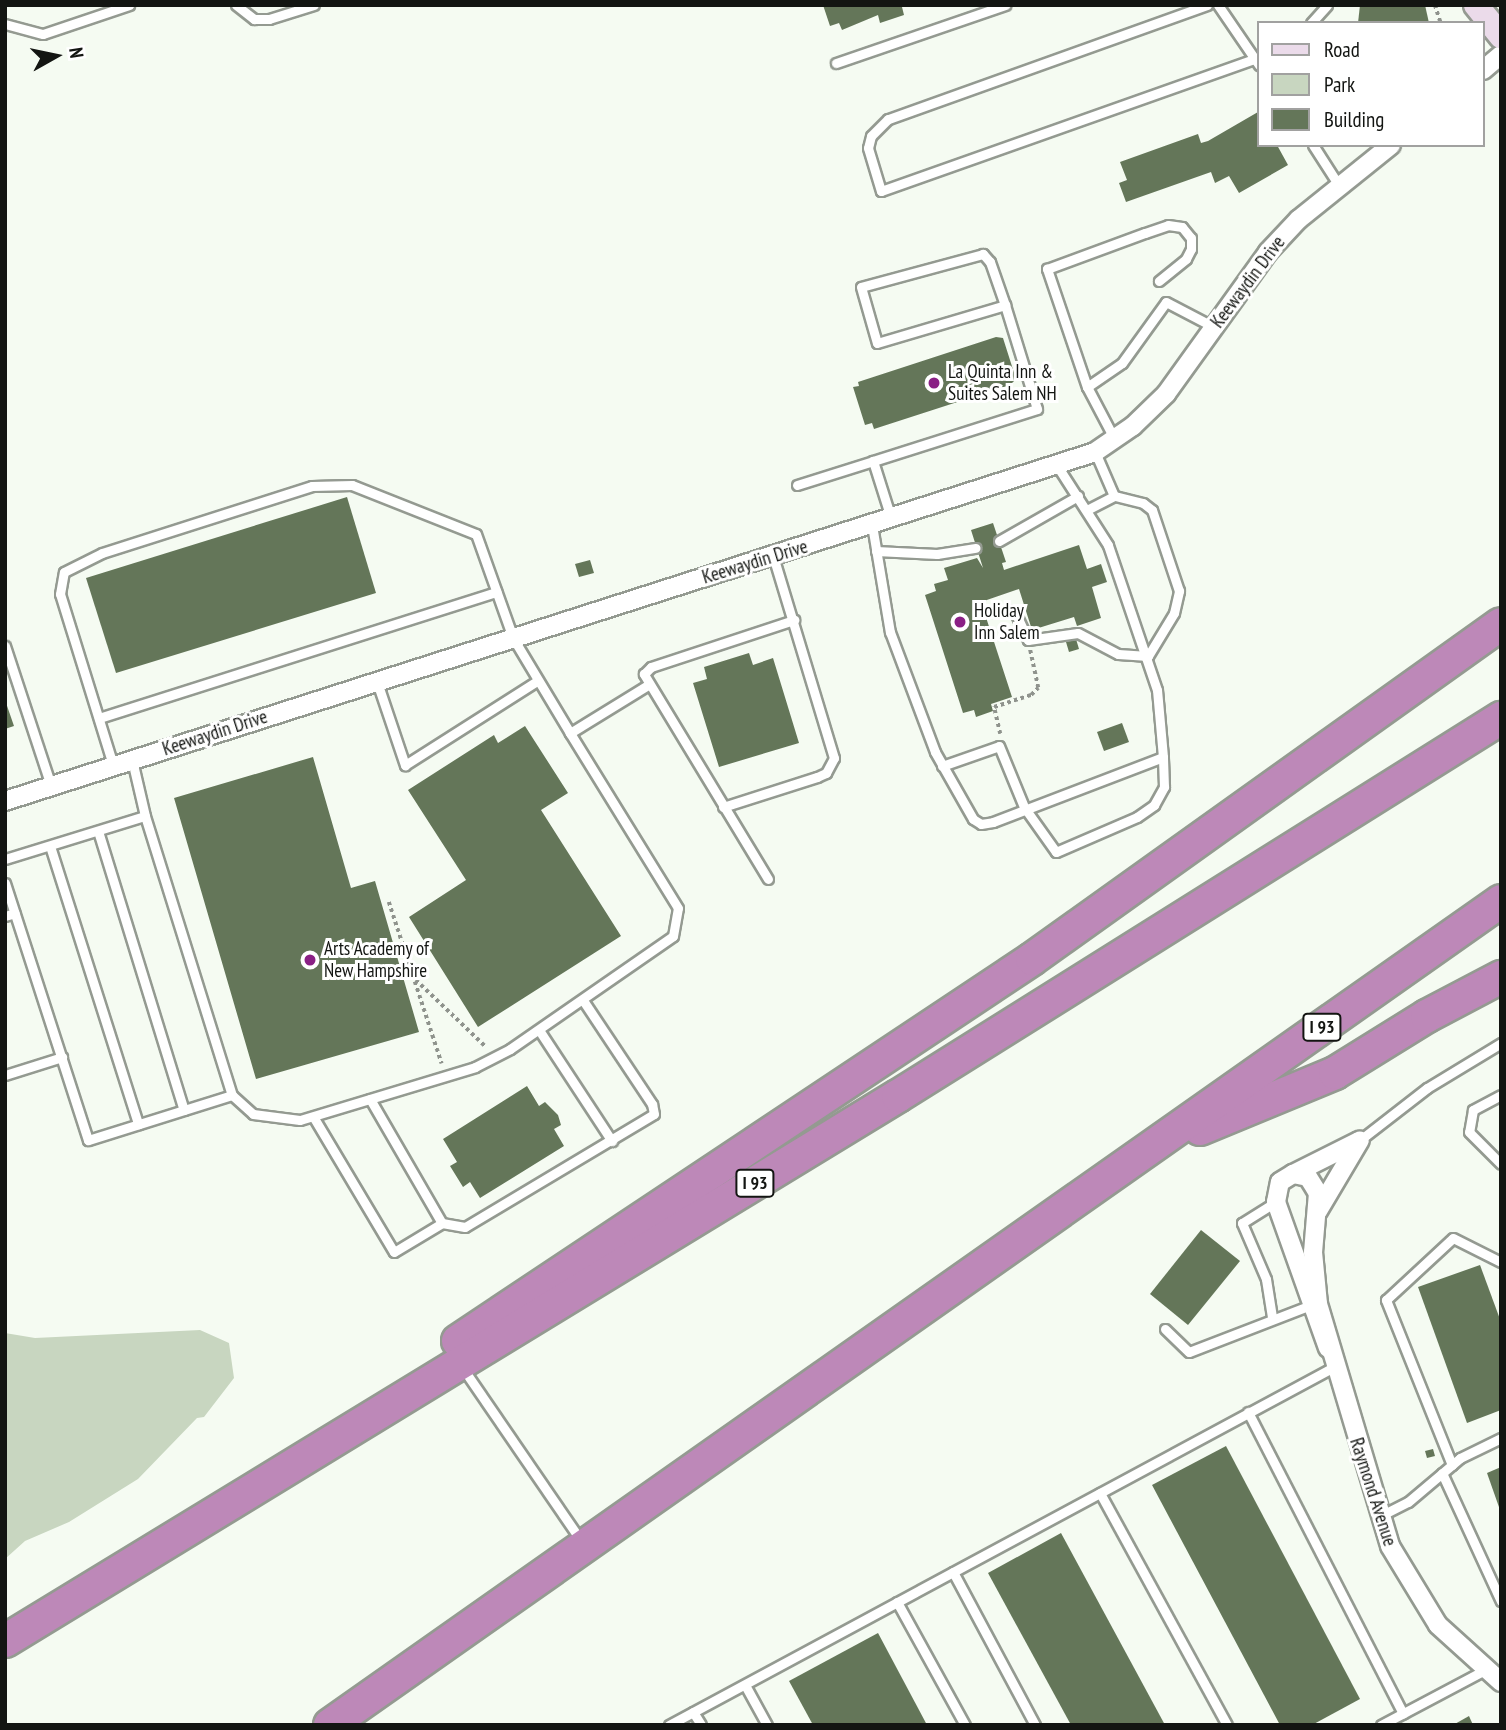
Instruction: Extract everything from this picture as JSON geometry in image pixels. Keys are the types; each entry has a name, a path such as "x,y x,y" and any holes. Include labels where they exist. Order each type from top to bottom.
{"highway":[{"path":"1429,671 1501,606"},
{"path":"189,1526 515,1302 1032,960 1219,830 1429,671 1501,624"},
{"name":"I 93","path":"5,1641 189,1526 898,1097 1501,718"},
{"name":"I 93","path":"330,1725 1501,901"},
{"path":"1144,1152 1335,1073 1427,1016 1501,977"}],"main road":[{"path":"1476,5 1501,36"}],"street":[{"path":"1485,68 1501,54"},
{"name":"Keewaydin Drive","path":"5,801 1058,467 1095,452 1115,440 1166,394 1268,252 1299,219 1389,147"},
{"path":"1276,1202 1280,1182 1360,1140"},
{"path":"1318,1211 1360,1140"},
{"name":"Raymond Avenue","path":"1293,1174 1308,1177 1316,1186 1318,1211 1315,1276 1328,1348"},
{"name":"Raymond Avenue","path":"1276,1202 1328,1348 1380,1516 1398,1562 1437,1625 1501,1682"}],"lane":[{"path":"5,24 43,34 129,5"},
{"path":"236,5 254,19 269,19 314,5"},
{"path":"836,63 1005,5"},
{"path":"1207,5 888,118 871,136 868,148 881,191 1258,60 1218,5"},
{"path":"1313,21 1327,5"},
{"path":"1313,147 1339,187"},
{"path":"1115,440 1087,387 1047,269 1156,229 1182,227 1191,238 1191,249 1186,259 1159,281"},
{"path":"797,485 1037,409 1005,305 990,262 983,254 861,287 877,343 1005,305"},
{"path":"1087,387 1122,363 1166,302 1214,327"},
{"path":"1095,452 1114,496"},
{"path":"873,461 891,520"},
{"path":"942,766 999,746 1024,807 1056,852 1137,817 1154,805 1164,787 1162,714 1148,656 1108,545 1058,467"},
{"path":"113,765 59,582 64,572 79,563 132,542 312,486 352,485 476,534 513,638 678,908 673,936 497,1057 314,1118 268,1118 253,1114 232,1095 145,816 131,759"},
{"path":"999,541 1078,496"},
{"path":"1087,509 1114,496 1143,503 1152,510 1179,591 1174,613 1148,656"},
{"path":"872,525 891,632 942,766 973,819 981,824 1163,757"},
{"path":"876,551 937,554 976,548"},
{"path":"723,807 817,777 832,766 834,747 773,556"},
{"path":"99,718 497,592"},
{"path":"1014,610 1028,640 1078,633 1118,654 1148,656"},
{"path":"768,879 648,685 644,674 651,667 794,620"},
{"path":"5,646 51,786"},
{"path":"377,682 405,765 537,681"},
{"path":"570,733 648,685"},
{"path":"5,859 145,816"},
{"path":"98,831 184,1110"},
{"path":"50,845 138,1124"},
{"path":"5,883 88,1140 232,1095"},
{"path":"5,916 15,912"},
{"path":"314,1118 394,1252 442,1223 465,1227 654,1114 652,1104 583,1000"},
{"path":"539,1030 612,1141"},
{"path":"1360,1140 1427,1088 1501,1043"},
{"path":"5,1075 62,1057"},
{"path":"1499,1159 1469,1132 1469,1119 1474,1110 1501,1095"},
{"path":"370,1099 442,1223"},
{"path":"1272,1317 1266,1279 1241,1223 1276,1202"},
{"path":"1452,1465 1386,1300 1453,1238 1501,1262"},
{"path":"1165,1329 1189,1352 1272,1317 1311,1305"},
{"path":"459,1363 584,1545"},
{"path":"669,1725 1334,1367"},
{"path":"1248,1412 1403,1714"},
{"path":"1380,1516 1408,1502 1452,1465 1501,1438"},
{"path":"1441,1473 1501,1601"},
{"path":"1100,1493 1227,1725"},
{"path":"953,1572 1035,1725"},
{"path":"897,1602 965,1725"},
{"path":"1381,1725 1485,1670"},
{"path":"745,1685 767,1725"},
{"path":"693,1712 701,1725"}],"path":[{"path":"999,746 994,708 1031,695 1038,688 1028,640"},
{"path":"389,902 446,1076"},
{"path":"414,979 497,1057"}],"green space":[{"path":"200,1330 229,1343 234,1378 204,1417 197,1418 138,1479 69,1522 25,1541 5,1559 5,1333 35,1338"}],"building":[{"path":"823,5 907,6 902,7 904,15 880,23 878,15 842,30 839,23 830,26"},
{"path":"1360,5 1425,5 1429,21 1358,21"},
{"path":"1258,112 1258,147 1278,147 1288,165 1239,193 1229,176 1215,183 1211,172 1126,202 1119,183 1127,180 1120,162 1198,134 1201,143"},
{"name":"La Quinta Inn & Suites Salem NH","path":"996,337 1003,338 1016,379 1010,385 874,429 872,423 865,425 853,387 859,386 858,382"},
{"path":"347,497 376,593 116,673 86,578"},
{"name":"Holiday Inn Salem","path":"993,523 1006,562 1002,563 1004,570 1079,545 1087,569 1101,564 1107,582 1092,587 1101,618 1077,626 1074,617 1032,630 1019,589 981,602 1012,697 991,704 993,711 976,717 974,710 963,713 925,595 936,591 934,584 948,580 944,568 977,558 983,568 971,530"},
{"path":"590,560 594,573 579,577 575,564"},
{"path":"1076,639 1079,649 1069,652 1066,642"},
{"path":"749,653 753,665 773,658 799,743 719,767 693,683 707,679 704,667"},
{"path":"5,700 14,726 5,729"},
{"path":"1122,723 1129,742 1104,751 1097,732"},
{"path":"525,726 568,793 541,810 621,936 478,1027 409,917 466,880 408,790 494,735 498,743"},
{"name":"Arts Academy of New Hampshire","path":"313,757 351,888 375,881 419,1032 256,1079 174,798"},
{"path":"527,1086 539,1106 545,1102 558,1115 561,1125 554,1129 564,1146 480,1198 470,1182 463,1187 450,1166 457,1162 443,1139"},
{"path":"1201,1230 1240,1261 1188,1325 1150,1294"},
{"path":"1480,1265 1501,1322 1501,1410 1467,1423 1418,1287"},
{"path":"1226,1446 1360,1699 1312,1725 1280,1725 1152,1485"},
{"path":"1433,1449 1435,1456 1427,1458 1425,1451"},
{"path":"1501,1467 1501,1510 1500,1510 1487,1473"},
{"path":"1061,1533 1165,1725 1071,1725 988,1573"},
{"path":"878,1633 927,1725 813,1725 789,1681"},
{"path":"1469,1716 1473,1725 1453,1725"}],"place":[{"name":"La Quinta Inn & Suites Salem NH","path":"934,383"},
{"name":"Holiday Inn Salem","path":"960,622"},
{"name":"Arts Academy of New Hampshire","path":"310,960"}]}
